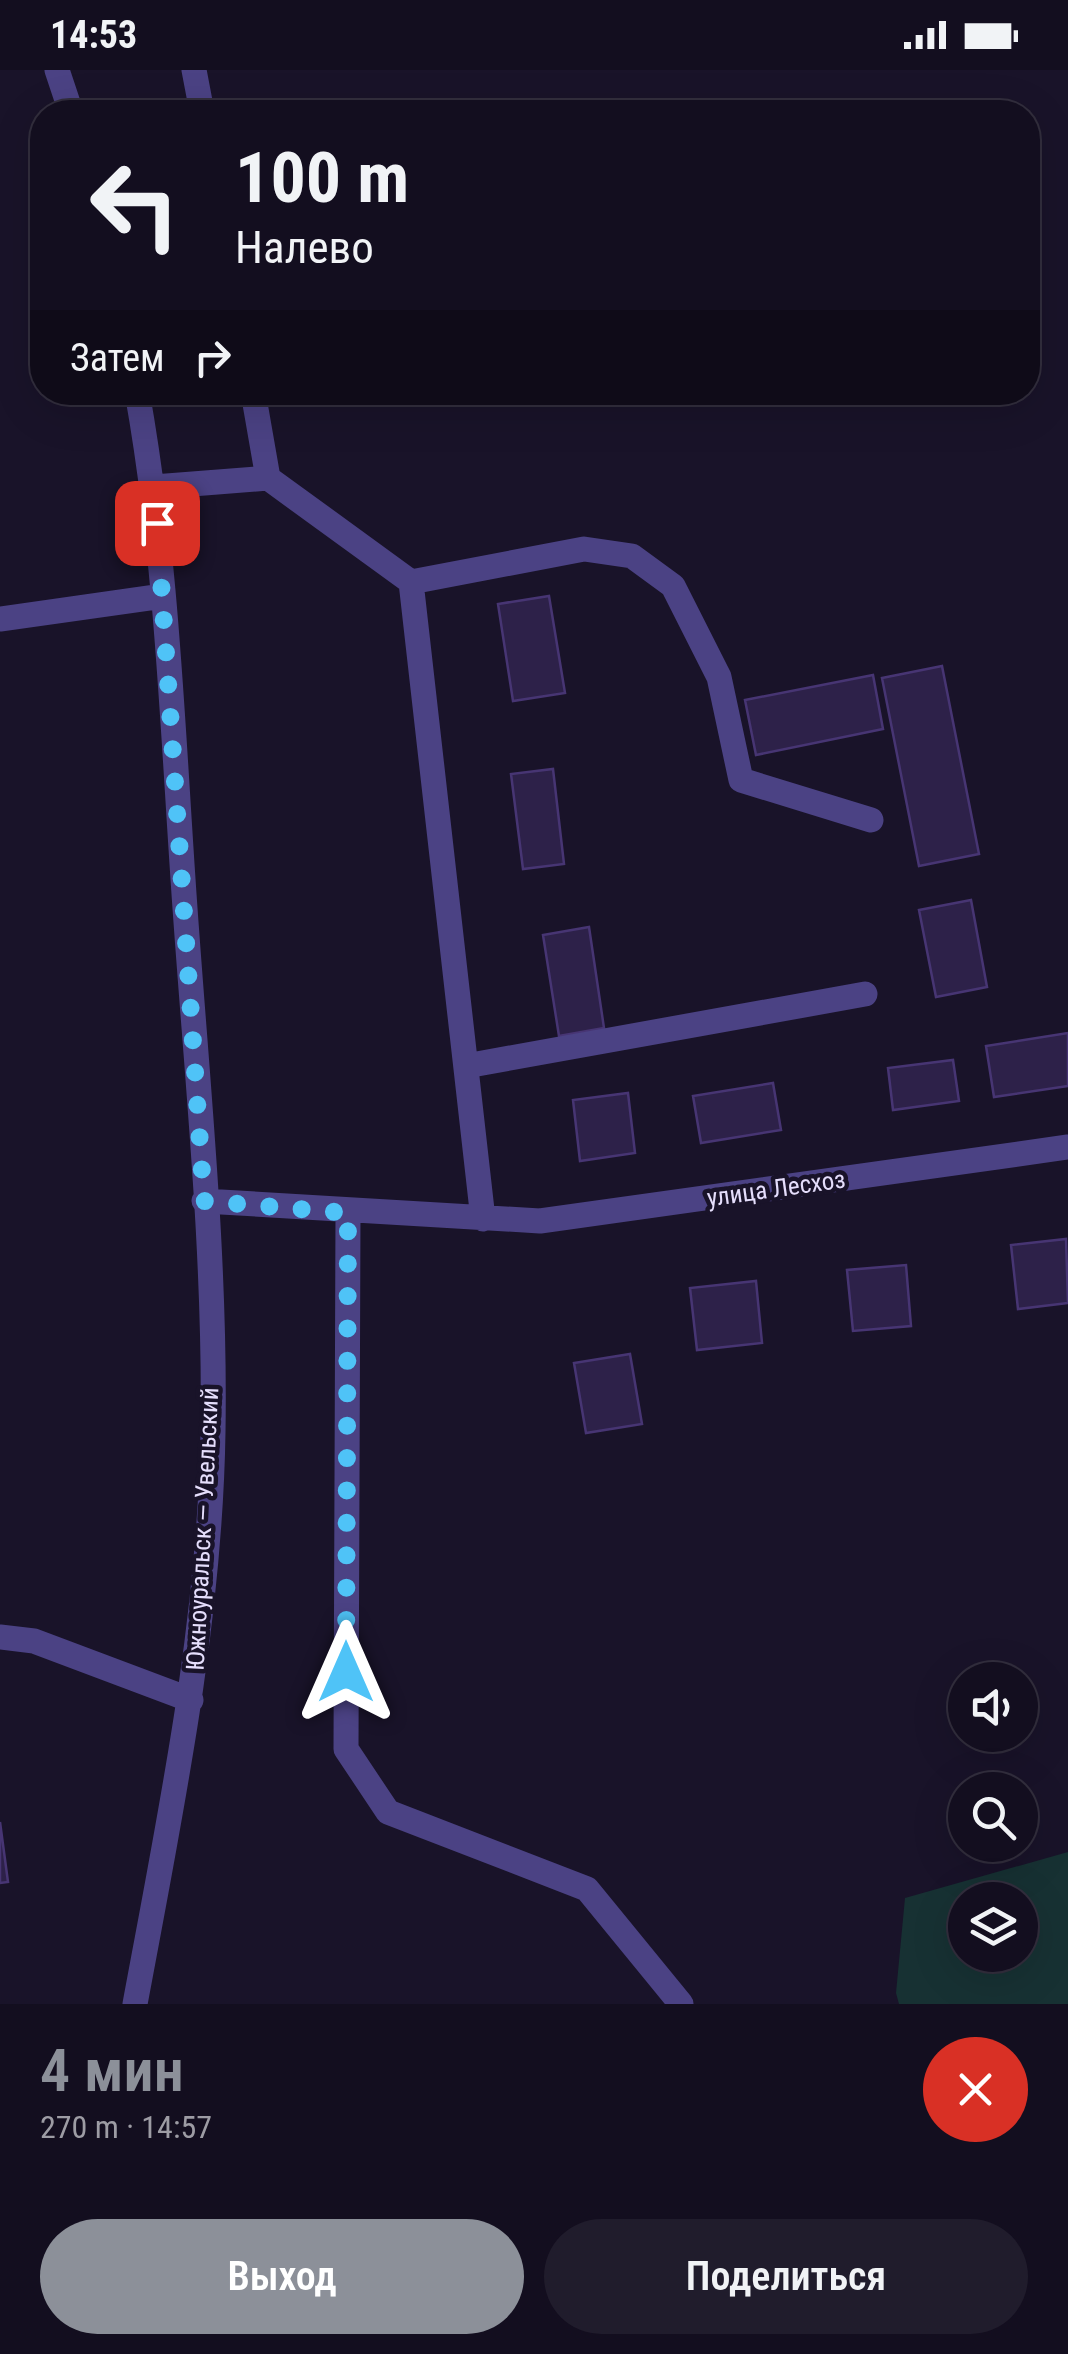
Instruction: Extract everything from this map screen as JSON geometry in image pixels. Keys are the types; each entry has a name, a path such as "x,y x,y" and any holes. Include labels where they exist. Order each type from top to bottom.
{"street":[{"path":"57,70 67,100"},
{"path":"194,70 200,100"},
{"name":"Южноуральск — Увельский","path":"136,2004 191,1700 213,1432 204,1201 163,596 154,487 139,405"},
{"path":"255,405 268,478"},
{"path":"154,487 268,478 411,582 584,549 632,556 672,586 719,677 741,780 871,820"},
{"path":"411,582 483,1219"},
{"path":"0,619 163,596"},
{"path":"466,1066 864,994"},
{"name":"улица Лесхоз","path":"204,1201 540,1222 1068,1148"},
{"path":"348,1213 346,1749 388,1812 586,1889 681,2004"},
{"path":"0,1636 34,1641 191,1700"}],"green space":[{"path":"1068,1852 1068,2004 899,2004 896,1993 905,1898 948,1886 948,1972 1038,1972 1038,1882 962,1882"}],"building":[{"path":"549,596 565,693 513,701 498,604"},
{"path":"942,666 979,854 919,866 882,678"},
{"path":"873,675 883,729 756,755 745,700"},
{"path":"553,769 564,864 523,869 511,774"},
{"path":"971,900 987,987 936,997 919,910"},
{"path":"589,927 604,1028 559,1036 543,935"},
{"path":"1068,1033 1068,1086 994,1097 986,1046"},
{"path":"953,1060 959,1101 893,1110 888,1068"},
{"path":"773,1083 781,1130 701,1143 693,1096"},
{"path":"628,1093 635,1153 580,1161 573,1100"},
{"path":"1066,1239 1068,1303 1018,1309 1011,1245"},
{"path":"906,1265 911,1326 853,1331 847,1270"},
{"path":"756,1281 762,1343 697,1350 690,1288"},
{"path":"630,1354 642,1424 586,1433 574,1363"},
{"path":"0,1822 8,1882 0,1883"}],"route":[{"path":"157,523 204,1201 348,1213 346,1672"}]}
